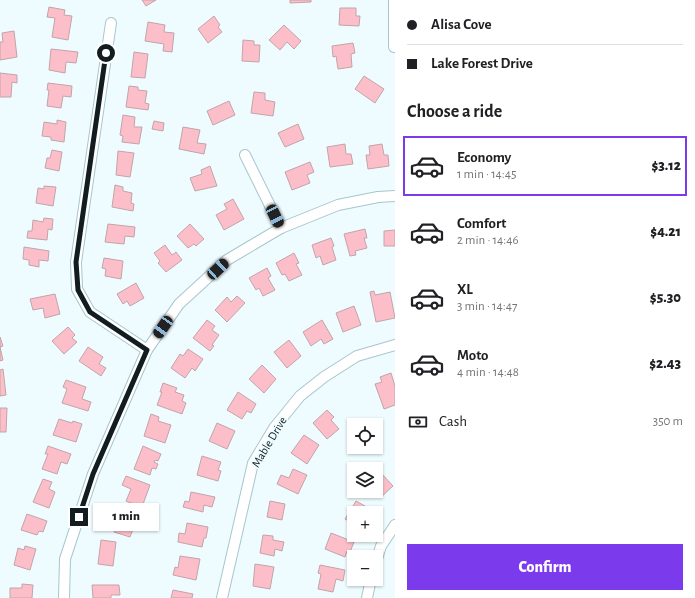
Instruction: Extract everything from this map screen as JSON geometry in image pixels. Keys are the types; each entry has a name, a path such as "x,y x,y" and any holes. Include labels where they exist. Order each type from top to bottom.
{"street":[{"path":"394,0 394,47"},
{"path":"111,23 76,262 78,290 90,312 147,350"},
{"path":"245,154 281,228"},
{"path":"64,598 65,559 93,474 147,350 179,304 227,260 281,228 338,205 378,196 395,196"},
{"name":"Mable Drive","path":"222,598 253,463 274,428 300,396 324,377 358,356 395,345"},
{"path":"380,550 395,525"},
{"path":"367,598 370,586"}],"building":[{"path":"142,0 156,0 146,6"},
{"path":"290,0 311,0 311,2 290,3"},
{"path":"49,7 65,10 64,15 72,16 68,40 52,37 55,18 47,17"},
{"path":"340,8 356,8 356,16 360,16 359,26 339,25"},
{"path":"214,16 220,25 218,27 222,32 208,43 198,29"},
{"path":"148,22 165,25 164,32 174,33 172,52 163,51 164,44 145,41"},
{"path":"284,25 301,41 294,49 287,42 280,50 269,40"},
{"path":"14,31 17,57 0,60 0,42 3,42 2,33"},
{"path":"243,40 254,41 254,45 260,45 259,62 242,61"},
{"path":"353,43 355,53 351,54 352,67 338,69 336,56 333,57 332,46"},
{"path":"51,49 78,52 76,63 66,62 65,73 49,70"},
{"path":"134,52 148,54 145,78 131,77"},
{"path":"0,73 17,75 17,83 12,82 11,97 0,97"},
{"path":"364,76 384,89 375,103 355,89"},
{"path":"48,83 72,86 71,97 63,96 61,108 47,106 49,90 47,90"},
{"path":"129,86 138,87 138,90 147,91 145,103 149,104 148,110 126,107"},
{"path":"254,92 265,93 265,100 275,102 273,116 251,113"},
{"path":"229,101 235,115 213,125 207,111"},
{"path":"123,115 135,117 134,127 142,127 139,144 122,142 123,136 120,135"},
{"path":"57,120 66,122 64,142 51,140 51,137 42,136 44,122 57,124"},
{"path":"154,121 164,123 163,131 152,129"},
{"path":"298,124 304,139 285,147 278,133"},
{"path":"183,127 200,130 197,143 206,144 204,154 179,149"},
{"path":"345,144 346,154 351,154 353,164 330,167 327,147"},
{"path":"382,144 384,155 388,155 389,166 368,169 366,155 370,155 369,146"},
{"path":"52,150 62,152 59,171 45,168 47,158 50,158"},
{"path":"118,151 134,153 130,177 116,175"},
{"path":"310,162 314,172 307,175 310,183 292,190 285,172"},
{"path":"210,166 217,186 195,191 190,178 202,174 201,170"},
{"path":"115,185 123,187 123,191 132,193 131,203 134,204 133,211 112,207"},
{"path":"44,186 56,187 53,206 36,203 38,188 44,189"},
{"path":"233,199 244,219 224,230 216,215 227,209 224,204"},
{"path":"44,218 53,219 52,230 48,229 47,240 27,238 28,231 32,231 33,220 43,222"},
{"path":"108,224 135,227 134,237 125,236 124,244 105,242"},
{"path":"190,224 204,239 196,246 194,244 188,248 177,236"},
{"path":"365,229 367,238 364,238 367,248 355,251 356,255 350,256 344,234"},
{"path":"395,230 395,246 384,246 384,231"},
{"path":"331,238 336,260 323,265 320,256 316,258 312,245"},
{"path":"165,245 172,255 176,252 182,260 166,272 158,263 160,261 154,253"},
{"path":"24,247 49,251 48,261 39,260 39,267 29,265 29,260 23,259"},
{"path":"294,253 299,263 296,264 302,275 289,281 285,274 282,275 276,263"},
{"path":"104,258 123,261 121,279 105,276 106,269 102,268"},
{"path":"267,268 271,276 268,278 275,290 263,296 259,288 256,290 249,278"},
{"path":"136,283 144,298 130,306 127,301 123,304 117,294"},
{"path":"374,291 375,295 390,292 395,318 376,322 370,292"},
{"path":"55,294 60,314 45,318 43,308 33,310 30,299"},
{"path":"237,296 245,303 227,322 215,310 227,297 231,302"},
{"path":"354,306 361,325 343,332 336,313"},
{"path":"207,320 215,326 212,330 219,335 210,351 193,338"},
{"path":"322,320 333,339 324,344 321,339 311,346 303,332"},
{"path":"68,327 75,335 72,338 77,342 64,354 52,341"},
{"path":"0,337 3,346 0,347"},
{"path":"289,340 301,356 287,368 274,352"},
{"path":"0,347 3,360 0,361"},
{"path":"88,347 103,357 99,364 106,368 101,376 79,361"},
{"path":"188,349 203,359 195,371 192,368 185,378 171,368 180,354 183,356"},
{"path":"262,365 276,379 264,393 249,379"},
{"path":"3,369 6,395 0,396 0,370"},
{"path":"391,373 395,386 395,405 384,409 375,384 382,382 380,377"},
{"path":"66,380 86,387 82,399 91,402 88,411 62,403 67,389 63,387"},
{"path":"163,383 177,388 175,392 184,395 182,401 186,403 182,414 157,405 162,392 160,392"},
{"path":"238,392 256,404 251,413 247,411 242,419 227,410"},
{"path":"0,408 7,408 6,432 0,432"},
{"path":"327,410 334,417 331,420 339,429 327,439 313,423"},
{"path":"151,414 159,417 158,421 171,425 165,443 144,436"},
{"path":"59,419 82,424 76,442 53,435"},
{"path":"217,423 235,431 227,449 209,441"},
{"path":"304,435 319,445 307,464 291,453"},
{"path":"48,446 71,454 67,464 61,462 57,474 42,469 48,454 45,454"},
{"path":"143,446 161,454 158,461 155,460 154,462 158,464 156,469 152,468 150,475 134,469"},
{"path":"202,456 221,462 218,470 221,471 218,481 197,475"},
{"path":"293,469 307,475 298,494 277,484 281,475 289,478"},
{"path":"383,475 393,486 383,495"},
{"path":"126,476 150,485 142,507 126,501 131,489 122,485"},
{"path":"43,479 52,482 49,489 55,492 49,508 33,502"},
{"path":"191,492 215,497 212,507 204,505 203,512 183,507 185,501 189,502"},
{"path":"270,501 285,504 282,520 267,517"},
{"path":"356,501 365,506 353,506"},
{"path":"113,507 138,516 130,537 114,532 118,520 110,517"},
{"path":"27,514 47,521 43,532 39,531 37,535 21,530"},
{"path":"187,523 208,527 206,538 204,538 202,547 178,542 179,533 185,534"},
{"path":"331,533 347,539 347,542 354,542 351,550 347,550 345,557 325,549"},
{"path":"263,535 273,536 273,540 284,542 282,551 275,549 274,556 260,553"},
{"path":"101,540 116,542 113,566 98,564"},
{"path":"25,546 36,549 30,570 14,565 18,548 24,550"},
{"path":"180,556 200,559 196,580 173,575 175,567 178,568"},
{"path":"255,564 274,567 270,589 253,586"},
{"path":"320,565 345,570 343,581 336,579 333,592 318,589 321,574 318,573"},
{"path":"22,584 33,585 32,598 10,598 10,588 22,588"},
{"path":"92,585 119,585 120,595 111,595 111,598 93,598"},
{"path":"173,590 193,594 192,598 171,598"}],"route":[{"path":"79,517 93,474 147,350 90,312 78,290 76,262 106,53"}]}
